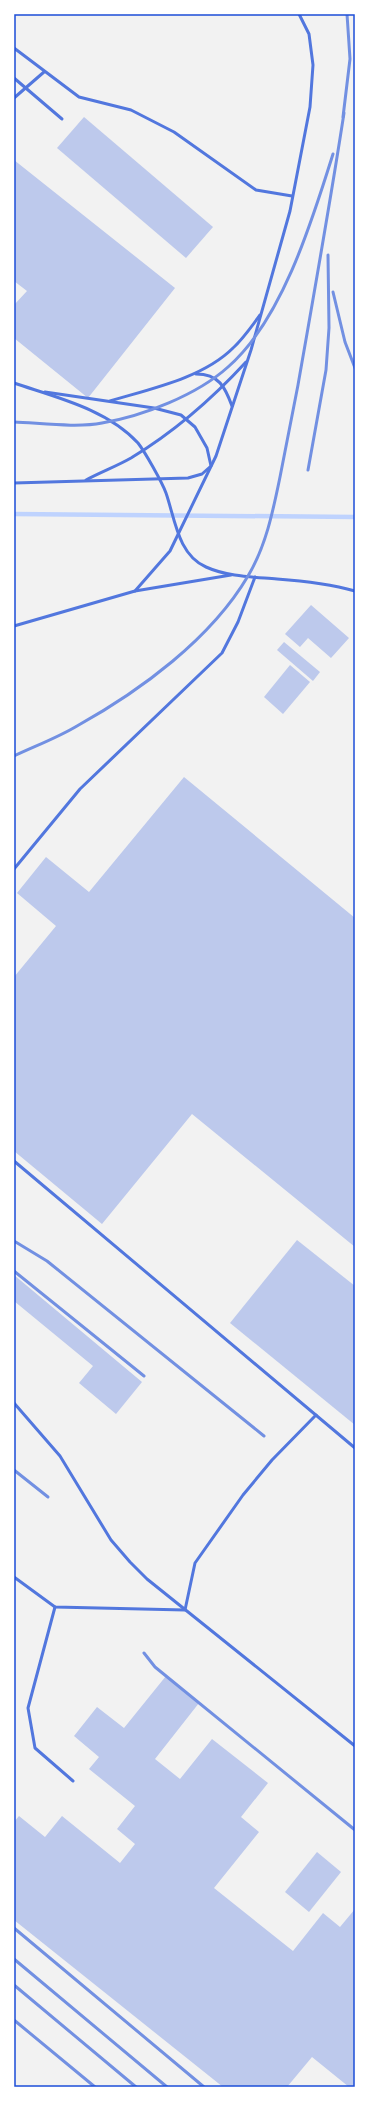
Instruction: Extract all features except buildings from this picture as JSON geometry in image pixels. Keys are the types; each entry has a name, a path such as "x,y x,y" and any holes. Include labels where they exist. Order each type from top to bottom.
{"lane":[{"path":"136,590 170,551 197,495 210,466 232,406 262,313 292,196 310,108 313,65 308,34 299,14"},
{"path":"14,48 79,97 131,110 174,132 256,190 292,196"},
{"path":"14,98 44,72"},
{"path":"14,78 62,119"},
{"path":"108,401 194,374 214,363 233,348 262,313"},
{"path":"86,480 130,458 186,419 224,386 247,360"},
{"path":"194,374 205,374 215,378 224,386 232,406"},
{"path":"14,383 94,412 121,429 138,444 160,480 167,497 178,536 188,552 205,567 232,575 296,580 355,590"},
{"path":"37,391 154,408 182,415 195,427 207,448 210,466"},
{"path":"14,483 188,478 202,474 210,466"},
{"path":"14,626 136,590 232,575"},
{"path":"14,869 80,789 222,652 238,622 255,577"},
{"path":"14,1161 355,1448"},
{"path":"14,1403 60,1456 111,1540 130,1562 147,1579 355,1746"},
{"path":"185,1610 195,1563 243,1495 262,1472 316,1415"},
{"path":"14,1577 55,1607 185,1610"},
{"path":"55,1607 28,1708 35,1748 73,1781"}],"waterway":[{"path":"14,514 355,517"}],"railway":[{"path":"343,117 350,59 347,14"},
{"path":"14,756 62,734 101,712 125,697 172,662 215,621 233,599 254,565 260,553 275,503 298,385 328,215 344,113"},
{"path":"14,422 81,425 118,420 152,410 169,403 201,387 228,367 247,347 264,323 279,297 305,238 333,154"},
{"path":"308,470 326,370 329,328 328,255"},
{"path":"333,292 345,342 355,368"},
{"path":"14,1241 47,1261 264,1436"},
{"path":"14,1271 144,1376"},
{"path":"14,1470 48,1497"},
{"path":"144,1653 155,1667 355,1830"},
{"path":"14,1928 204,2087"},
{"path":"14,1959 167,2087"},
{"path":"14,1985 136,2087"},
{"path":"14,2020 95,2087"}]}
